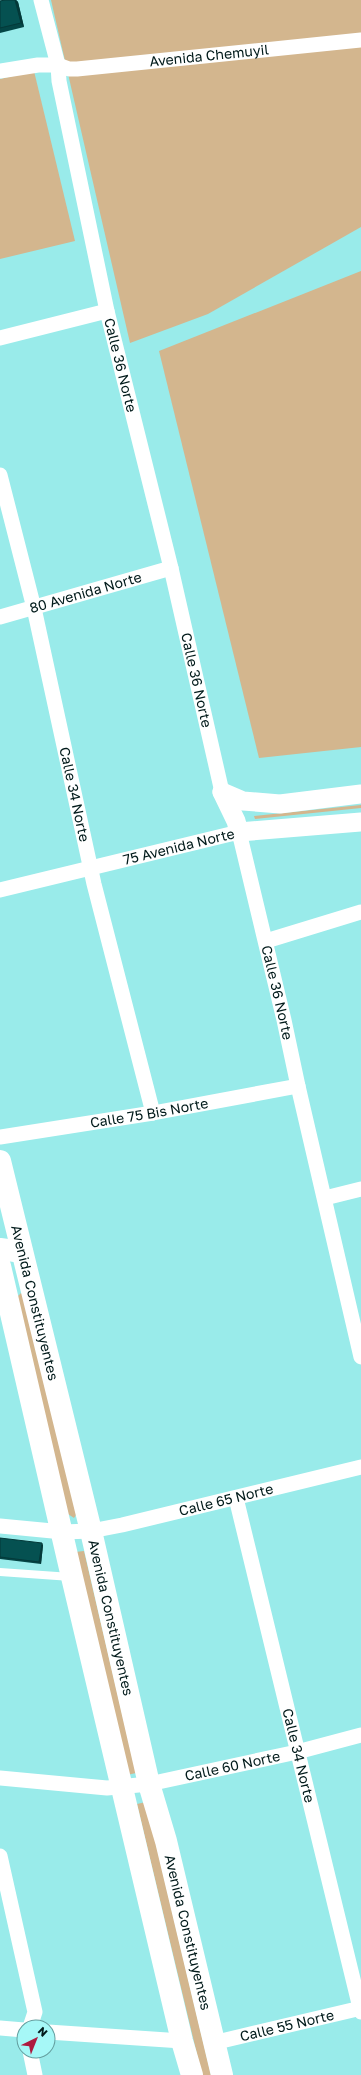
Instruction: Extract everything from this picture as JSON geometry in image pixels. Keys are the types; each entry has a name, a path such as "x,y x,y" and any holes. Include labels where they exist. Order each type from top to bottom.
{"main road":[{"name":"Avenida Constituyentes","path":"0,1161 91,1531 149,1784 166,1841 213,2043 222,2075"},
{"path":"0,1249 22,1252"},
{"name":"Avenida Constituyentes","path":"1,1272 182,2041 192,2075"},
{"path":"1,1272 28,1278"}],"street":[{"name":"Calle 36 Norte","path":"40,0 58,65 61,88 107,311 171,568 222,792 236,821 266,941 361,1357"},
{"name":"Avenida Chemuyil","path":"0,71 38,65 58,65 69,69 76,69 361,40"},
{"path":"0,338 107,311"},
{"name":"Calle 34 Norte","path":"0,475 34,608 90,867 153,1113"},
{"name":"80 Avenida Norte","path":"0,617 171,568"},
{"path":"222,792 243,801 280,804 361,794"},
{"name":"75 Avenida Norte","path":"0,890 90,867 219,838 238,832 361,822"},
{"path":"266,941 361,912"},
{"name":"Calle 75 Bis Norte","path":"0,1137 153,1113 298,1086"},
{"path":"325,1198 361,1189"},
{"name":"Calle 65 Norte","path":"0,1526 63,1532 91,1531 236,1498 361,1467"},
{"name":"Calle 34 Norte","path":"236,1498 361,2009"},
{"name":"Calle 60 Norte","path":"0,1778 106,1788 149,1784 298,1752 361,1735"},
{"path":"0,1856 35,2012 33,2019"},
{"name":"Calle 55 Norte","path":"213,2043 361,2009"},
{"path":"0,2028 16,2029"},
{"path":"56,2033 182,2041"},
{"path":"32,2059 36,2075"}],"lane":[{"path":"0,1572 72,1577"}],"shaded area":[{"path":"51,0 361,0 361,227 208,314 130,343"},
{"path":"34,71 75,241 0,259 0,79"},
{"path":"361,271 361,747 259,758 159,351"},
{"path":"361,805 361,808 255,819 254,816"},
{"path":"21,1293 26,1298 78,1512 74,1518 68,1514 16,1298"},
{"path":"84,1551 136,1773 127,1775 75,1552"},
{"path":"146,1802 211,2075 202,2075 137,1804"}],"building":[{"path":"15,0 21,23 0,28 0,1"},
{"path":"0,1538 42,1543 39,1562 0,1557"}]}
